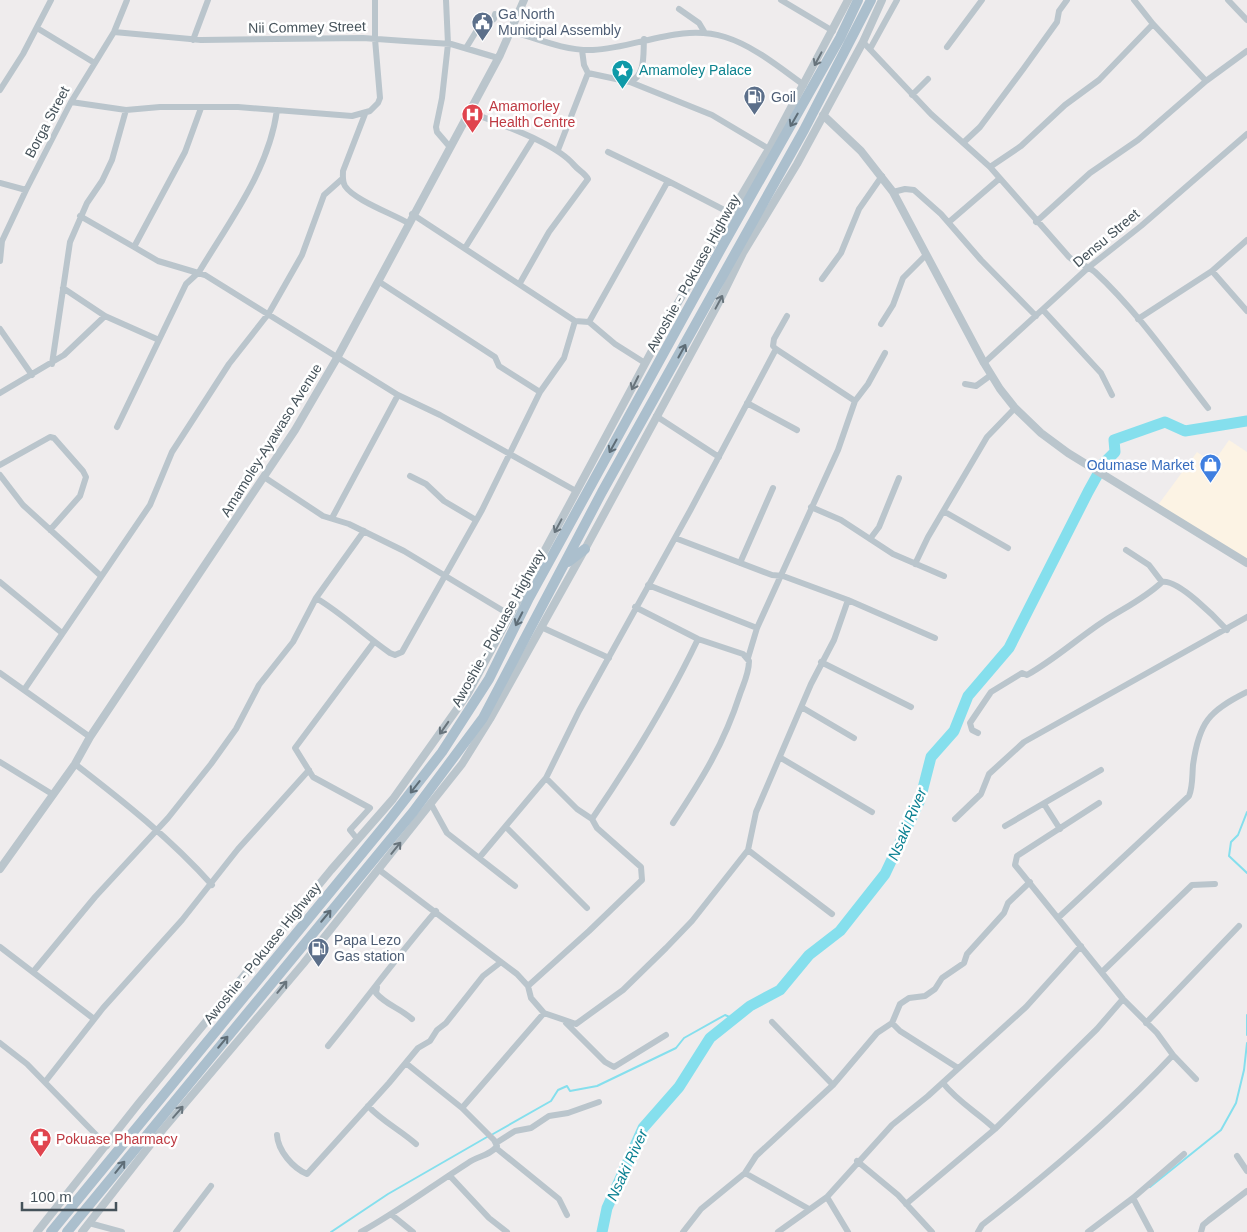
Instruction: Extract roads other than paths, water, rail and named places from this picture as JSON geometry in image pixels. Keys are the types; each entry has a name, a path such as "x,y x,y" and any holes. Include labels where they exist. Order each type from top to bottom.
{"main road":[{"name":"Awoshie - Pokuase Highway","path":"52,1232 386,824 442,752 489,679 530,598 735,215 836,46 858,0"},
{"name":"Awoshie - Pokuase Highway","path":"67,1232 413,812 483,718 630,440 804,130 871,0"},
{"path":"735,215 739,199"},
{"path":"565,565 585,549"},
{"path":"386,824 393,836"},
{"path":"172,1084 182,1094"}],"street":[{"path":"0,90 37,28 51,0"},
{"name":"Borga Street","path":"0,261 2,241 26,190 93,62 114,32 127,0"},
{"path":"193,40 208,0"},
{"path":"71,102 96,108 126,110 160,107 238,107 352,116 365,114 375,107 380,98 375,39 375,0"},
{"path":"446,0 448,44 442,98 436,126 437,132 449,146"},
{"name":"Amamoley-Ayawaso Avenue","path":"0,870 74,764 90,737 264,477 337,358 412,214 498,58 524,0"},
{"path":"781,0 833,31"},
{"path":"739,199 769,149 848,0"},
{"path":"82,1232 154,1140 303,964 462,764 490,719 585,549 719,302 743,253 797,164 863,42 882,0"},
{"path":"870,49 897,0"},
{"path":"947,47 982,0"},
{"path":"964,142 992,112 1024,68 1057,22 1059,11 1067,0"},
{"path":"1134,0 1153,24 1206,81"},
{"path":"1228,0 1247,20"},
{"path":"679,9 699,23 705,33"},
{"path":"466,48 477,30 494,19 495,14"},
{"path":"990,167 1015,150 1065,105 1099,80 1153,24"},
{"path":"37,28 93,62"},
{"path":"511,31 549,44 582,50 596,50 644,39 678,34 705,33 738,42 804,84"},
{"name":"Nii Commey Street","path":"114,32 193,40 375,39 448,44 498,58"},
{"path":"630,82 636,79 642,68 644,39"},
{"path":"863,42 912,95 990,167 1036,222 1076,263 1089,267 1138,319 1208,408"},
{"path":"582,50 584,66 588,73 630,82 712,115 769,149"},
{"path":"1036,222 1086,176 1138,140 1206,81 1247,51"},
{"path":"558,150 588,73"},
{"path":"912,95 928,79"},
{"path":"134,247 185,152 201,108"},
{"path":"52,364 70,242 80,216 102,181 112,160 126,110"},
{"path":"117,427 186,284 199,272 261,165 270,143 277,110"},
{"path":"468,111 558,150 573,161 574,165 587,176 588,181 549,232 520,283"},
{"path":"365,114 343,170 342,179 345,186 356,195 408,222"},
{"path":"823,115 846,134 882,176 893,192 984,363 1015,408 1041,433 1090,466 1247,563"},
{"name":"Densu Street","path":"984,363 1089,267 1141,226 1247,134"},
{"path":"465,248 533,139"},
{"path":"37,1232 331,870 393,799 468,695 645,364 735,215 608,152"},
{"path":"822,279 844,246 859,209 882,176"},
{"path":"24,690 150,505 172,452 229,364 269,313 302,255 324,195 342,179"},
{"path":"949,222 999,179"},
{"path":"0,182 26,190"},
{"path":"589,322 668,182"},
{"path":"893,192 905,189 914,190 949,222 981,260 1036,316"},
{"path":"412,214 575,320 589,322 615,344 645,364"},
{"path":"80,216 158,261 199,272 269,313 398,395 440,415 576,491"},
{"path":"1138,319 1212,271 1247,240"},
{"path":"881,324 893,305 903,278 926,255"},
{"path":"1212,271 1247,311"},
{"path":"378,281 495,357 500,366 540,392"},
{"path":"63,288 105,316 159,340"},
{"path":"1043,310 1100,373 1112,395"},
{"path":"0,393 52,364 73,348 105,316"},
{"path":"787,316 774,339 776,349 855,401"},
{"path":"316,598 342,614 374,642 390,653 395,655 402,652 476,520 540,392 564,358 575,320"},
{"path":"0,329 32,375"},
{"path":"479,858 546,778 579,711 676,538 776,349"},
{"path":"673,823 721,746 738,706 748,671 748,658 757,628 783,576 838,450 855,401 868,384 885,353"},
{"path":"965,384 976,386 991,375"},
{"path":"332,518 398,395"},
{"path":"747,403 796,430"},
{"path":"916,564 928,537 945,512 987,437 1015,408"},
{"path":"656,416 719,457"},
{"path":"0,464 50,437 54,438 83,471 86,477 80,496 50,530"},
{"path":"0,476 23,505 101,576"},
{"path":"410,476 426,484 444,501 476,520"},
{"path":"264,477 323,516 364,531 446,575 510,615"},
{"path":"870,539 879,527 899,478"},
{"path":"740,563 773,488"},
{"path":"812,507 831,515 893,554 944,576"},
{"path":"945,512 1008,548"},
{"path":"33,972 95,897 182,801 236,729 259,685 293,642 316,598 364,531"},
{"path":"676,538 772,575 783,576 848,600 935,638"},
{"path":"1126,550 1149,565 1162,582"},
{"path":"0,582 62,633"},
{"path":"978,732 972,730 970,723 991,692 1022,673 1027,675 1041,667 1075,640 1149,595 1162,582 1171,582 1209,611 1227,630"},
{"path":"648,585 757,628"},
{"path":"378,869 501,962 528,986 530,998 544,1013 565,1022 576,1024 622,990 692,921 748,850 756,812 803,708 821,662 834,640 848,600"},
{"path":"636,607 698,639 743,654 748,658"},
{"path":"955,819 981,794 989,774 1024,742 1150,674 1199,643 1227,630 1247,617"},
{"path":"541,627 609,658"},
{"path":"592,819 642,742 676,683 698,639"},
{"path":"358,840 350,830 370,808 313,777 294,748 374,642"},
{"path":"821,662 911,707"},
{"path":"0,673 90,737"},
{"path":"1059,917 1189,796 1192,787 1195,751 1203,725 1211,713 1247,692"},
{"path":"803,708 854,738"},
{"path":"780,758 818,778 872,812"},
{"path":"0,762 52,794"},
{"path":"74,764 131,807 212,885"},
{"path":"45,1082 94,1019 212,885 238,849 309,770"},
{"path":"1005,826 1101,770"},
{"path":"528,986 642,880 641,867 598,828 592,819 577,809 546,778"},
{"path":"1099,803 1017,856 1015,866 1059,917 1123,999 1196,1079"},
{"path":"431,804 447,833 516,886"},
{"path":"1044,804 1060,828"},
{"path":"506,827 587,908"},
{"path":"748,850 832,914"},
{"path":"683,1232 701,1209 745,1173 756,1156 833,1085 877,1033 892,1023 900,1004 909,998 925,996 935,990 942,978 964,963 968,954 1004,913 1008,902 1030,882"},
{"path":"1102,971 1192,885 1215,884"},
{"path":"328,1046 377,987 404,948 436,911"},
{"path":"1146,1023 1239,926"},
{"path":"778,1232 827,1197 857,1161 892,1125 1026,1007 1081,946"},
{"path":"0,947 94,1019"},
{"path":"277,1135 277,1142 291,1164 307,1174 407,1064 418,1048 430,1041 437,1030 446,1023 488,972 501,962"},
{"path":"377,987 376,993 379,996 412,1019"},
{"path":"906,1204 995,1129 1097,1029 1123,999"},
{"path":"462,1108 544,1013"},
{"path":"565,1022 605,1062 614,1067 666,1035"},
{"path":"772,1022 833,1085"},
{"path":"892,1023 900,1031 958,1068"},
{"path":"0,1043 27,1064 107,1146"},
{"path":"978,1232 982,1225 1025,1193 1102,1124 1173,1055"},
{"path":"407,1064 462,1108 496,1146 559,1199 567,1215"},
{"path":"942,1082 961,1103 995,1129"},
{"path":"362,1232 392,1215 469,1161 494,1152 496,1146 515,1131 531,1128 549,1116 568,1113 599,1102"},
{"path":"368,1106 383,1120 397,1128 416,1144"},
{"path":"1088,1232 1133,1198 1184,1154"},
{"path":"1237,1156 1247,1170"},
{"path":"857,1161 906,1204 932,1232"},
{"path":"745,1173 809,1209"},
{"path":"450,1176 489,1218 507,1232"},
{"path":"176,1232 211,1186"},
{"path":"1201,1232 1203,1225 1247,1191"},
{"path":"827,1197 848,1232"},
{"path":"1133,1198 1151,1232"},
{"path":"392,1215 413,1232"},
{"path":"89,1223 122,1232"}],"waterway":[{"name":"Nsaki River","path":"602,1232 607,1208 643,1128 679,1087 710,1038 750,1006 780,990 809,955 840,931 885,874 920,800 931,757 954,731 968,696 1009,648 1088,492 1104,463 1115,452 1114,440 1165,422 1185,431 1247,421"},
{"path":"1247,812 1238,835 1231,842 1229,856 1247,873"},
{"path":"493,1134 551,1101 558,1090 567,1086 570,1091 597,1086 676,1048 684,1038 725,1015 734,1019"},
{"path":"1247,1015 1247,1035"},
{"path":"1150,1187 1221,1130 1236,1103 1244,1070 1247,1043"},
{"path":"331,1232 388,1194 487,1137"}],"place":[{"name":"Ga North Municipal Assembly","path":"482,41"},
{"name":"Amamoley Palace","path":"623,89"},
{"name":"Goil","path":"755,116"},
{"name":"Amamorley Health Centre","path":"473,133"},
{"name":"Odumase Market","path":"1210,484"},
{"name":"Papa Lezo Gas station","path":"318,967"},
{"name":"Pokuase Pharmacy","path":"40,1158"}]}
